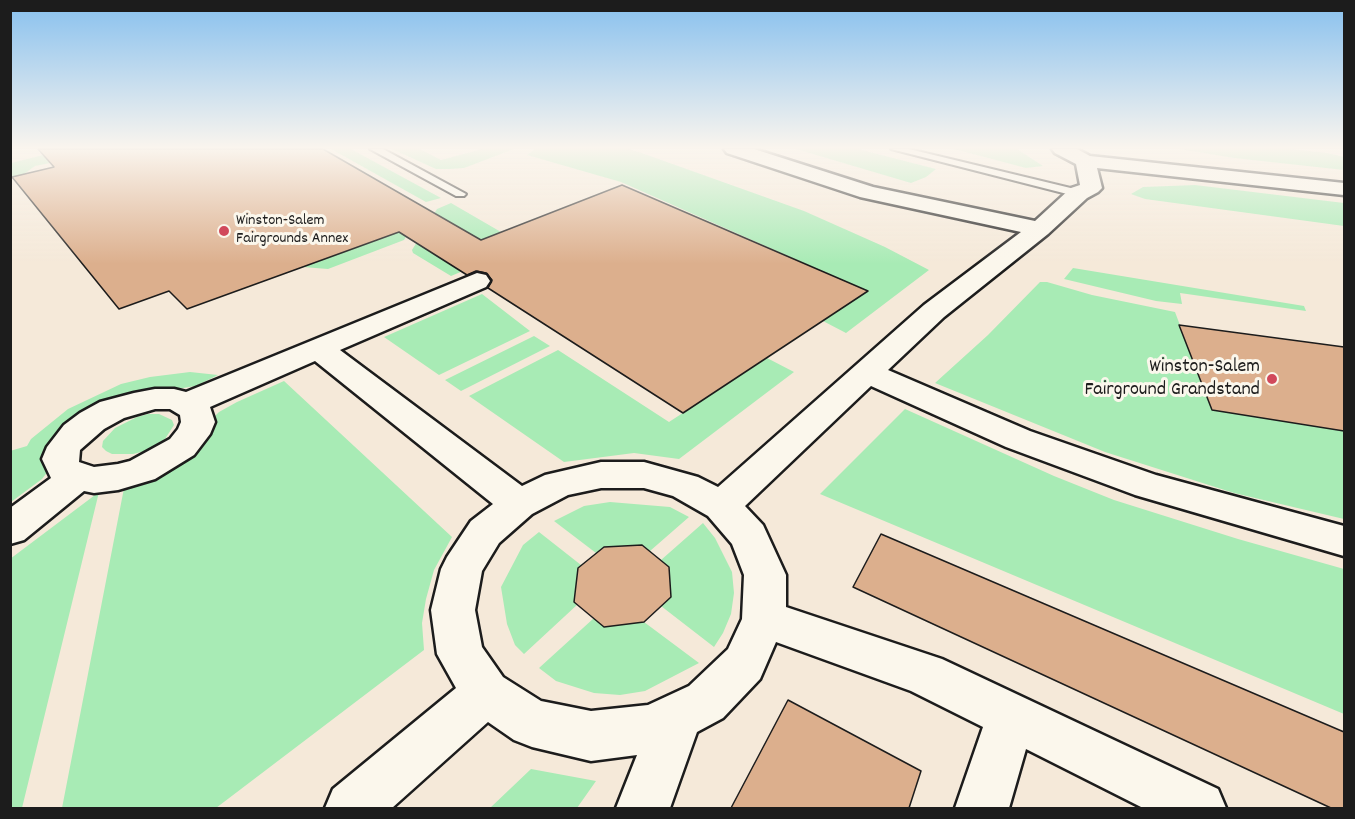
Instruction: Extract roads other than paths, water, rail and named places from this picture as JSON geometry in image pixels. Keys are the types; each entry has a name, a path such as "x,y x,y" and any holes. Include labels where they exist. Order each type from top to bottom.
{"street":[{"path":"853,187 1040,229"},
{"path":"721,506 934,311 1040,229 1079,193 1091,187"},
{"path":"1328,187 1344,189"},
{"path":"188,404 477,281"},
{"path":"318,348 519,504"},
{"path":"867,372 1018,439 1148,486 1344,541"},
{"path":"174,399 188,404 196,411 198,422 193,434 182,447 163,460 142,470 118,477 94,480 76,477 64,470 60,459 64,447 76,433 92,421 134,403 174,399"},
{"path":"601,475 644,475 685,486 721,506 749,536 765,575 764,619 744,664 706,702 652,729 591,736 532,723 486,693 460,654 453,610 462,569 485,532 519,504 558,484 601,475"},
{"path":"10,529 76,477"},
{"path":"764,619 925,674 1199,808"},
{"path":"352,808 486,693"},
{"path":"643,808 678,716"},
{"path":"982,808 1011,716"}],"lane":[{"path":"447,187 460,194"},
{"path":"1055,187 1079,193"}],"place":[{"name":"Winston-Salem Fairgrounds Annex","path":"224,231"},
{"name":"Winston-Salem Fairground Grandstand","path":"1272,379"}]}
